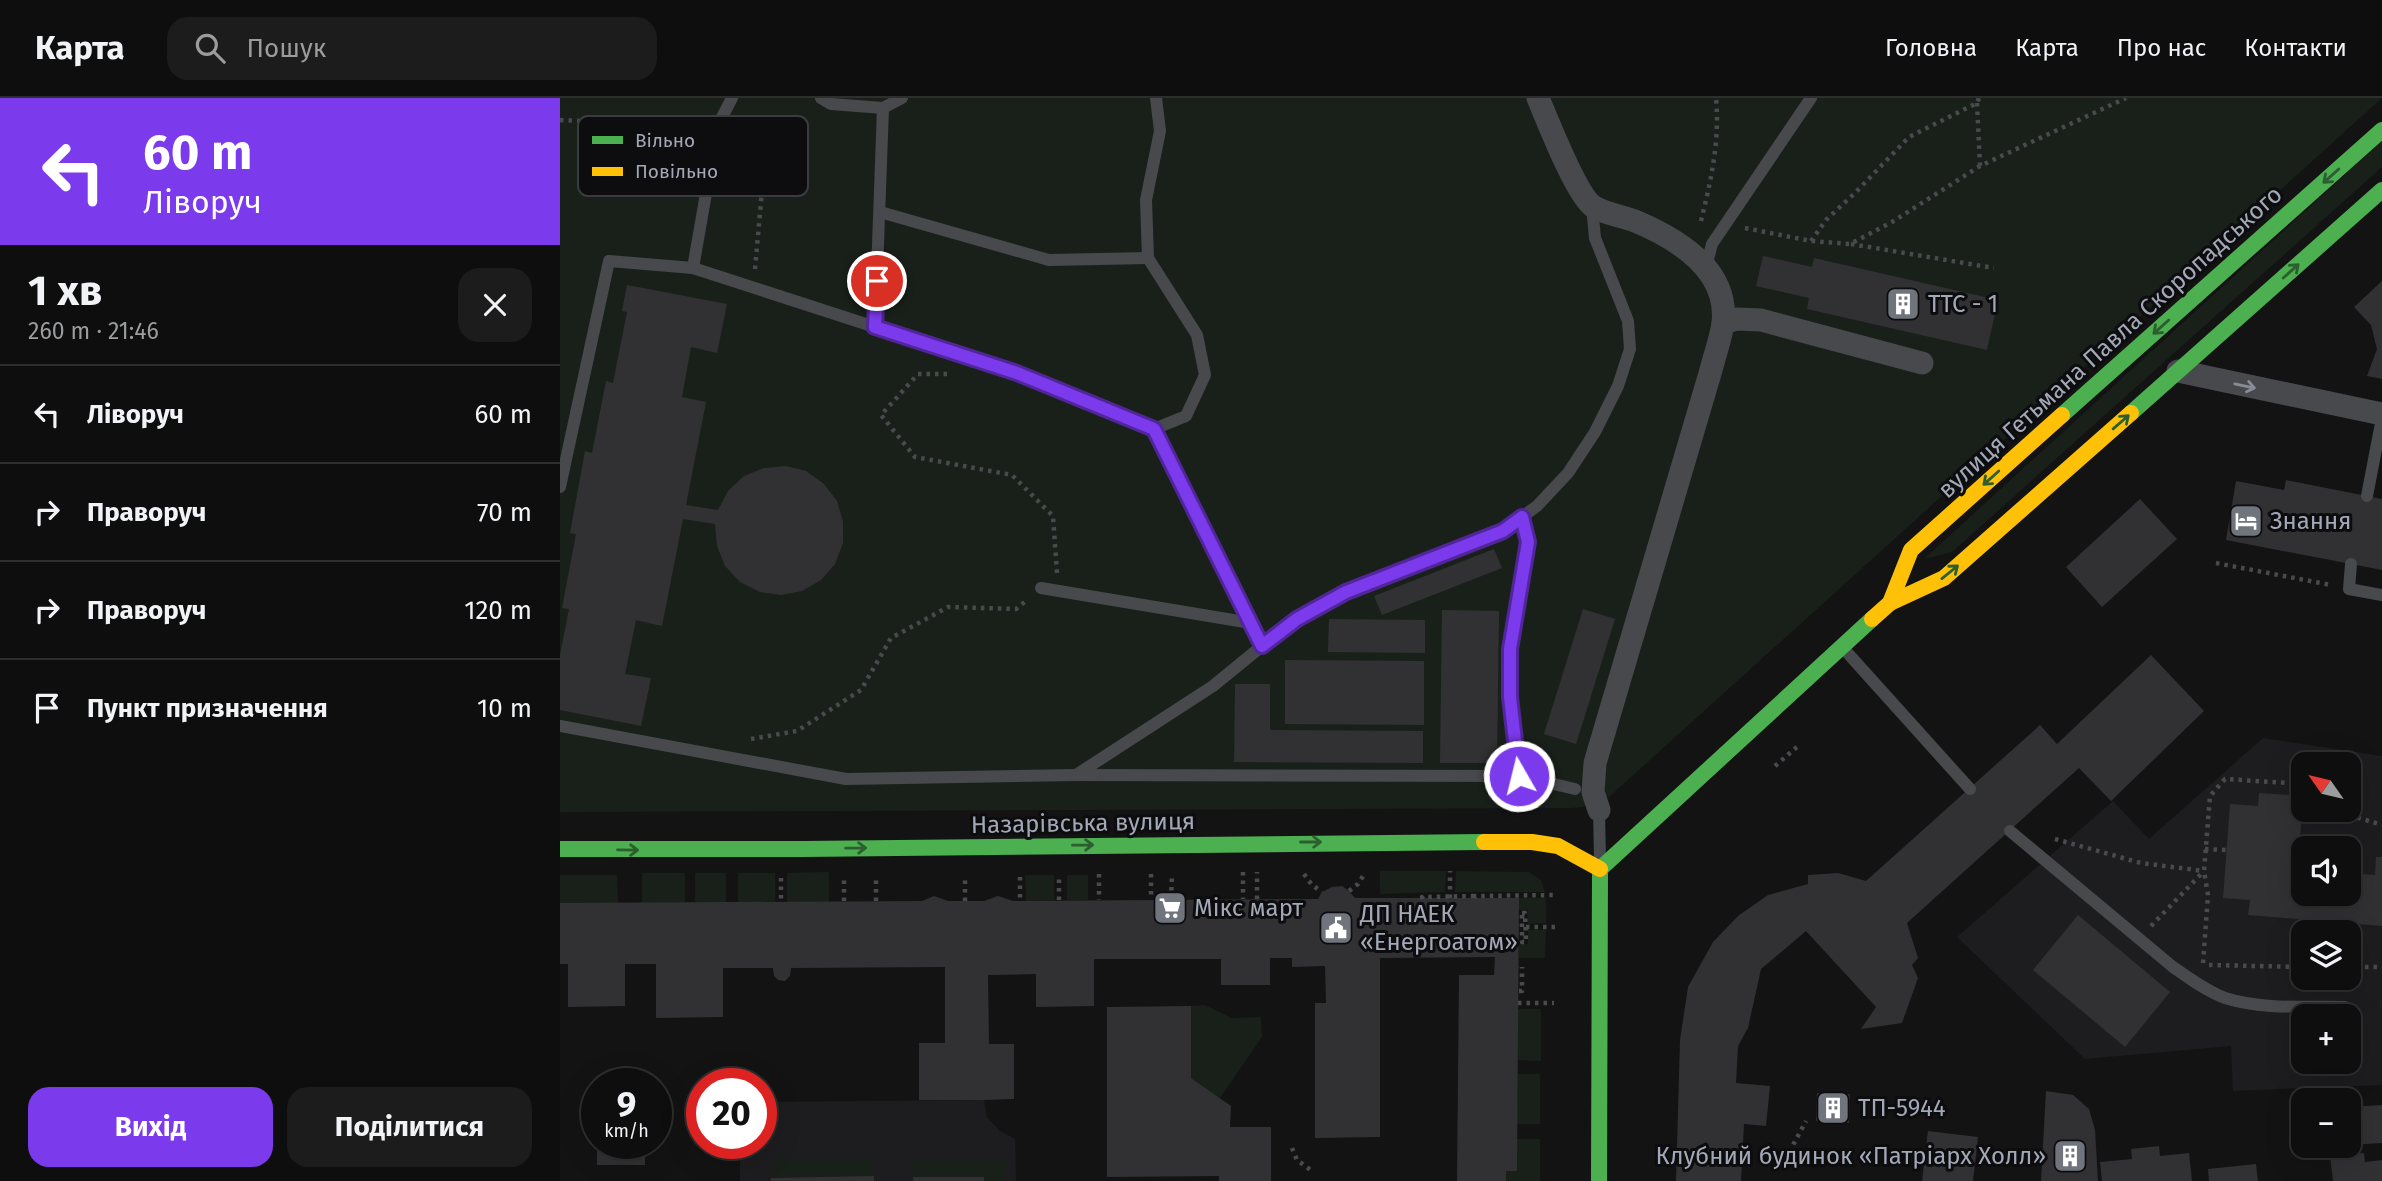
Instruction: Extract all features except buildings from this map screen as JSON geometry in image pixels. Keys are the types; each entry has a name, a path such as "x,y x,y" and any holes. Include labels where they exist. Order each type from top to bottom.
{"main road":[{"name":"вулиця Гетьмана Павла Скоропадського","path":"1890,603 1911,550 2382,130"},
{"name":"вулиця Гетьмана Павла Скоропадського","path":"1600,869 1890,603 1944,578 2382,190"},
{"name":"Назарівська вулиця","path":"560,849 731,851 1283,842 1532,842 1558,846 1600,869"},
{"path":"1600,869 1600,1181"}],"street":[{"path":"1538,98 1571,172 1592,206 1660,234 1694,256 1706,267 1719,286 1723,323 1595,763 1593,792 1599,810"},
{"path":"1723,323 1737,319 1761,320 1922,363"},
{"path":"2178,371 2382,416"}],"lane":[{"path":"723,116 732,98"},
{"path":"821,98 831,104 883,108 902,98"},
{"path":"1154,429 1186,416 1205,375 1197,335 1148,258 1146,200 1160,131 1156,98"},
{"path":"1706,267 1712,244 1811,98"},
{"path":"875,327 883,108"},
{"path":"693,268 706,196"},
{"path":"1076,775 1213,686 1297,619 1346,592 1503,531 1537,506 1568,474 1595,432 1618,386 1630,349 1628,321 1595,238 1592,206"},
{"path":"880,212 1049,260 1148,258"},
{"path":"560,487 609,261 693,268 1017,373 1154,429 1262,646"},
{"path":"2367,496 2382,416"},
{"path":"1519,776 1510,697 1510,661 1528,542 1522,517"},
{"path":"2351,564 2349,589 2382,595"},
{"path":"1041,588 1251,623"},
{"path":"1842,646 1970,789"},
{"path":"560,726 846,779 1076,775 1519,776 1576,789"},
{"path":"1599,810 1600,869"},
{"path":"2010,831 2173,967 2201,986 2223,997 2255,1005 2291,1006"}],"path":[{"path":"1716,98 1717,141 1714,169 1699,228 1725,225 1811,241 1850,244 1994,268"},
{"path":"1850,244 1892,222 1980,166 2126,98"},
{"path":"1811,241 1826,220 1909,137 1978,100 1980,166"},
{"path":"560,120 578,121"},
{"path":"753,288 761,196"},
{"path":"742,740 797,731 861,691 891,638 948,607 1016,609 1058,573 1053,516 1012,475 915,457 881,415 918,374 955,374"},
{"path":"2216,563 2349,589"},
{"path":"1775,766 1798,746"},
{"path":"2204,950 2208,895 2204,871 2210,796 2225,779 2291,783"},
{"path":"2361,819 2382,825"},
{"path":"2021,841 2046,837 2141,863 2204,871"},
{"path":"2205,849 2227,850"},
{"path":"780,866 781,902"},
{"path":"844,901 845,866"},
{"path":"876,866 876,901"},
{"path":"1020,866 1020,901"},
{"path":"1059,866 1059,900"},
{"path":"1099,866 1099,900"},
{"path":"1151,866 1151,899"},
{"path":"1171,899 1172,866"},
{"path":"1243,867 1243,899"},
{"path":"1257,867 1257,899"},
{"path":"1301,867 1312,886 1322,892"},
{"path":"1349,891 1363,878 1367,867"},
{"path":"1450,867 1450,897"},
{"path":"2148,928 2204,871"},
{"path":"965,876 965,901"},
{"path":"1423,899 1422,897 1556,895"},
{"path":"1522,927 1555,927"},
{"path":"2203,965 2291,967"},
{"path":"1519,991 1522,991 1522,967"},
{"path":"2361,967 2382,967"},
{"path":"1518,1003 1554,1003"},
{"path":"1776,1160 1786,1157 1806,1121"},
{"path":"1292,1148 1297,1160 1312,1171"}],"shaded area":[{"path":"560,98 2382,98 1609,797 1583,807 1571,808 560,812"},
{"path":"2382,141 2382,167 1952,552 1924,559"},
{"path":"2263,738 2356,752 2291,752 2291,822 2361,822 2361,753 2382,756 2382,1085 2233,1091 2231,1046 2085,1059 1957,937 2113,801 2149,839"},
{"path":"1380,871 1446,871 1445,892 1380,894"},
{"path":"1456,871 1529,872 1541,880 1545,892 1455,892"},
{"path":"829,872 829,902 787,902 787,873"},
{"path":"642,873 685,873 685,902 642,903"},
{"path":"695,873 726,873 726,902 695,902"},
{"path":"738,873 775,873 775,902 738,902"},
{"path":"560,875 617,875 618,903 560,903"},
{"path":"1025,875 1054,875 1054,900 1026,901"},
{"path":"1067,875 1088,875 1088,900 1067,900"},
{"path":"1519,898 1546,898 1546,923 1528,924 1528,910 1519,910"},
{"path":"1528,930 1546,930 1545,958 1519,958 1519,944 1528,944"},
{"path":"1205,1005 1232,1018 1261,1017 1262,1037 1220,1098 1191,1078 1191,1006"},
{"path":"1518,1009 1541,1009 1541,1061 1518,1060"},
{"path":"1518,1074 1540,1074 1540,1124 1517,1124"},
{"path":"984,1100 987,1117 1000,1131 1015,1139 1016,1181 740,1181 740,1159 777,1159 777,1102"},
{"path":"1517,1139 1540,1139 1540,1181 1506,1181 1506,1171 1517,1171"},
{"path":"874,1157 874,1176 771,1178 771,1159"},
{"path":"1006,1159 1006,1181 984,1181 983,1177 913,1177 913,1160"}],"traffic: fast":[{"path":"2062,415 2382,130"},
{"path":"2131,413 2382,190"},
{"path":"1599,1181 1600,869 1872,619"},
{"path":"560,849 1484,842"}],"traffic: slow":[{"path":"1872,619 1890,603 1944,578 2131,413"},
{"path":"1890,603 1911,550 2062,415"},
{"path":"1484,842 1532,842 1558,846 1600,869"}],"place":[{"name":"ТТС - 1","path":"1903,304"},
{"name":"Знання","path":"2246,521"},
{"name":"Мікс март","path":"1170,908"},
{"name":"ДП НАЕК «Енергоатом»","path":"1336,928"},
{"name":"ТП-5944","path":"1833,1108"},
{"name":"Клубний будинок «Патріарх Холл»","path":"2070,1156"}],"route":[{"path":"877,281 875,327 1017,373 1154,429 1262,646 1297,619 1346,592 1461,549 1503,531 1522,517 1528,542 1510,649 1510,697 1519,776"}]}
